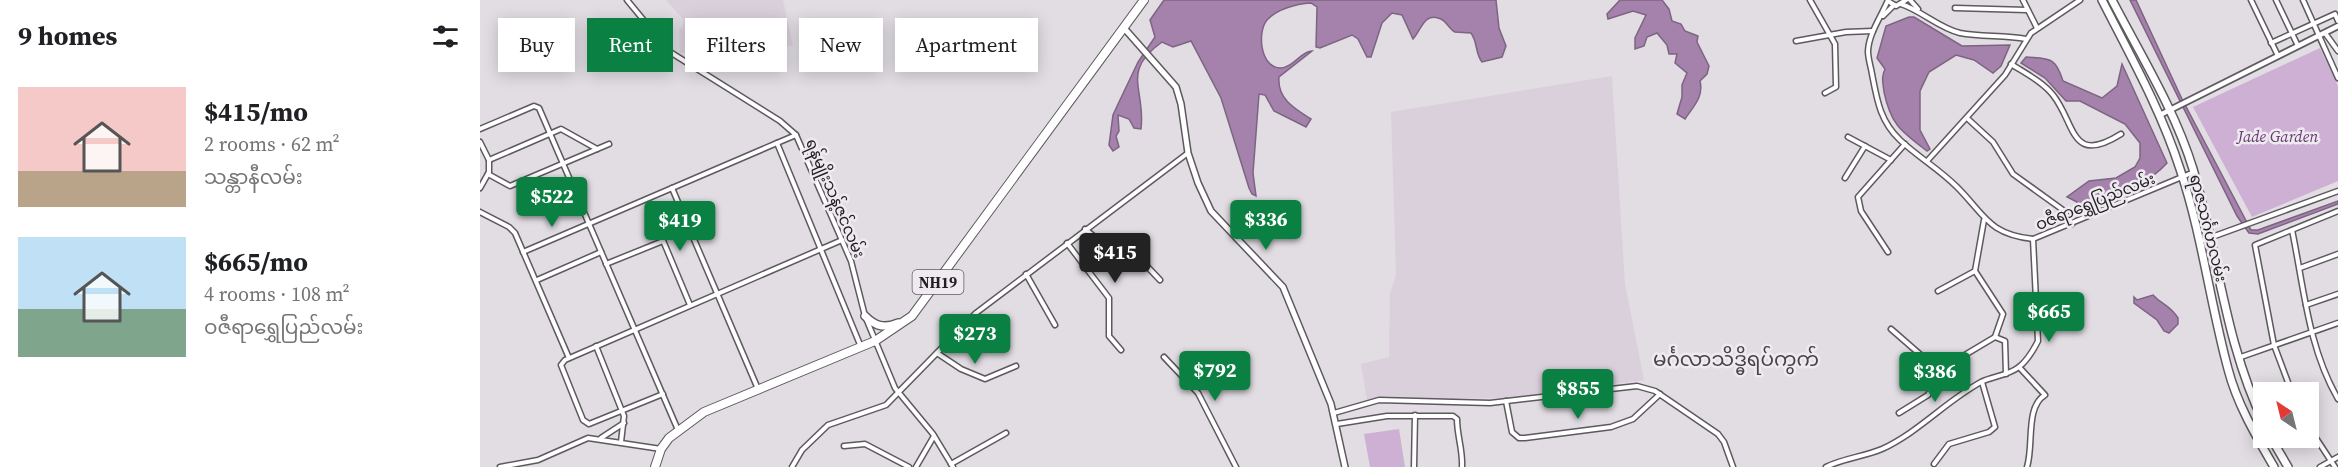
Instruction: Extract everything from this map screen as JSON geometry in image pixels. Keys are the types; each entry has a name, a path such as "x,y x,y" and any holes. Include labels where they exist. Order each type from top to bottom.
{"highway":[{"name":"NH19","path":"655,467 661,449 679,430 704,412 862,347 909,319 932,291 1144,0"}],"main road":[{"name":"ရာဇသင်္ဂဟလမ်း","path":"2102,0 2160,115 2183,178 2200,242 2228,370 2241,404 2274,467"},
{"name":"ရာဇသင်္ဂဟလမ်း","path":"2112,0 2169,112 2194,172 2212,238 2238,358 2253,396"},
{"path":"1124,28 1176,87 1181,104 1188,153 1211,211 1283,286 1334,412 1345,467"},
{"path":"865,316 871,322 884,327 909,319"},
{"path":"2277,448 2288,467"}],"street":[{"name":"ရန်မျိုးသန့်ဇင်လမ်း","path":"627,0 670,52 780,121 796,135 842,240 857,280 865,316 899,392 934,436 952,465"},
{"path":"1810,0 1835,44 1836,87 1825,93"},
{"path":"1881,19 1888,0 1894,6"},
{"path":"2026,39 1959,33 1919,10 1908,0 1894,6 1881,19 1873,31 1868,52 1876,103 1885,123 1905,144 1928,160 1969,200 1984,219 2001,231 2017,238 2033,239"},
{"path":"2023,0 2037,28"},
{"path":"1928,160 1968,119 2005,75 2026,39 2037,28 2080,0"},
{"path":"2276,0 2298,46"},
{"path":"2302,0 2338,78"},
{"path":"2254,1 2278,56"},
{"path":"1901,4 1919,10"},
{"path":"1955,8 2027,10"},
{"path":"2160,115 2325,33 2338,24 2335,14 2271,43"},
{"path":"1796,41 1846,32 1873,31"},
{"path":"2325,33 2338,49"},
{"path":"2011,64 2053,94 2072,133 2081,142 2090,146 2109,142 2121,134"},
{"path":"480,129 534,106 539,108 679,430"},
{"path":"1968,119 1993,142 2013,174 2064,210 2072,224"},
{"path":"489,160 550,133 565,130 597,149"},
{"path":"523,252 796,135"},
{"path":"1848,137 1891,160"},
{"path":"480,142 489,160 488,174 480,188"},
{"path":"777,143 862,347"},
{"path":"488,174 510,186 609,144"},
{"path":"1888,252 1858,202 1858,197 1905,144"},
{"path":"1845,178 1865,146"},
{"path":"792,467 802,450 828,424 875,411 886,405 976,313 1188,153"},
{"name":"ဝဇီရာရွှေပြည်လမ်း","path":"1826,467 1838,461 1865,456 1886,447 1912,432 1982,381 2006,374 2019,367 2031,355 2038,342 2033,239 2194,172"},
{"path":"672,188 758,389"},
{"path":"2200,242 2338,191"},
{"path":"649,207 690,305"},
{"path":"480,212 509,227 537,280 569,358"},
{"path":"2288,382 2274,345 2254,249 2258,242 2338,212"},
{"path":"1899,413 1928,395 1942,368 1995,338 2003,314 1975,271 1984,219"},
{"path":"1085,229 1107,246 1140,259 1160,280"},
{"path":"2292,230 2311,333 2323,373 2338,399"},
{"path":"663,394 589,424 583,420 561,365 569,358 634,329 842,240"},
{"path":"606,264 663,241"},
{"path":"1067,243 1109,298 1109,336 1121,350"},
{"path":"537,280 601,252"},
{"path":"2300,268 2338,254"},
{"path":"1938,291 1975,271"},
{"path":"1026,274 1056,325"},
{"path":"2306,306 2338,294"},
{"path":"2238,358 2338,323"},
{"path":"1891,329 1930,363 1942,368"},
{"path":"1995,338 2005,341 2006,374"},
{"path":"597,346 622,410 624,423 621,442"},
{"path":"937,352 961,369 985,379 1016,366"},
{"path":"1164,357 1198,393 1236,467"},
{"path":"2019,367 2045,395 2038,399 2033,410 2032,447 2027,467"},
{"path":"1934,464 1949,444 1989,432 1995,427 1982,381"},
{"path":"1334,412 1379,400 1490,403 1637,386 1660,394 1718,434 1724,442 1733,467"},
{"path":"1506,401 1512,432 1519,438 1525,438 1611,427 1633,419 1660,394"},
{"path":"1414,467 1415,415"},
{"path":"1337,424 1369,418 1415,415 1453,416 1457,419 1457,438 1463,453 1462,467"},
{"path":"601,438 624,423"},
{"path":"952,465 1006,433"},
{"path":"916,467 934,436"},
{"path":"500,467 538,460 579,440 601,438 661,449"},
{"path":"2319,443 2335,467"},
{"path":"844,446 865,444 909,467"},
{"path":"2320,467 2338,457"}],"shaded area":[{"path":"666,0 783,0 787,18 685,18 685,53 680,53 679,30 683,26 683,19"},
{"path":"1164,0 1496,0 1499,28 1506,46 1502,57 1482,62 1471,33 1455,32 1441,19 1435,17 1424,23 1413,39 1402,15 1392,13 1382,23 1371,57 1367,57 1358,39 1352,35 1320,48 1316,47 1317,7 1311,3 1293,6 1276,13 1267,20 1262,32 1264,56 1273,66 1280,68 1312,51 1279,77 1281,91 1288,103 1311,119 1306,127 1274,111 1265,95 1259,94 1253,173 1256,196 1249,188 1221,98 1191,41 1173,47 1162,42 1149,53 1138,72 1141,129 1134,128 1129,119 1118,115 1119,131 1116,136 1119,147 1113,151 1109,145 1113,115 1138,62 1155,37 1150,20"},
{"path":"1620,0 1662,0 1669,9 1672,21 1681,24 1685,31 1698,36 1697,42 1709,66 1707,74 1700,81 1699,97 1685,119 1677,114 1682,97 1682,85 1687,73 1675,63 1677,54 1669,54 1667,45 1657,33 1647,37 1644,46 1635,49 1635,38 1646,15 1633,11 1608,19 1607,14"},
{"path":"2130,0 2136,0 2182,99 2251,230 2258,230 2338,201 2338,204 2258,234 2249,233 2237,216"},
{"path":"1914,17 1962,46 2010,45 2001,66 1993,73 1974,60 1956,55 1929,72 1920,91 1920,130 1930,149 1927,151 1904,132 1894,120 1884,92 1885,69 1877,58 1886,26"},
{"path":"787,18 793,46 787,46"},
{"path":"2026,57 2050,60 2057,67 2063,81 2102,98 2117,86 2122,64 2167,163 2137,186 2078,210 2077,202 2067,197 2089,181 2116,178 2135,167 2140,158 2140,143 2125,124 2080,101 2066,101 2045,78 2021,63"},
{"path":"1612,76 1625,284 1644,380 1504,398 1367,400 1361,364 1389,357 1390,293 1396,275 1391,112"},
{"path":"2153,295 2172,310 2178,318 2178,324 2169,333 2164,331 2157,320 2134,303 2134,297 2137,300"}],"green space":[{"name":"Jade Garden","path":"2320,48 2338,86 2338,181 2252,217 2193,107"},
{"path":"1399,429 1405,467 1370,467 1364,434"}],"district":[{"name":"မင်္ဂလာသိဒ္ဓိရပ်ကွက်","path":"1736,359"}]}
